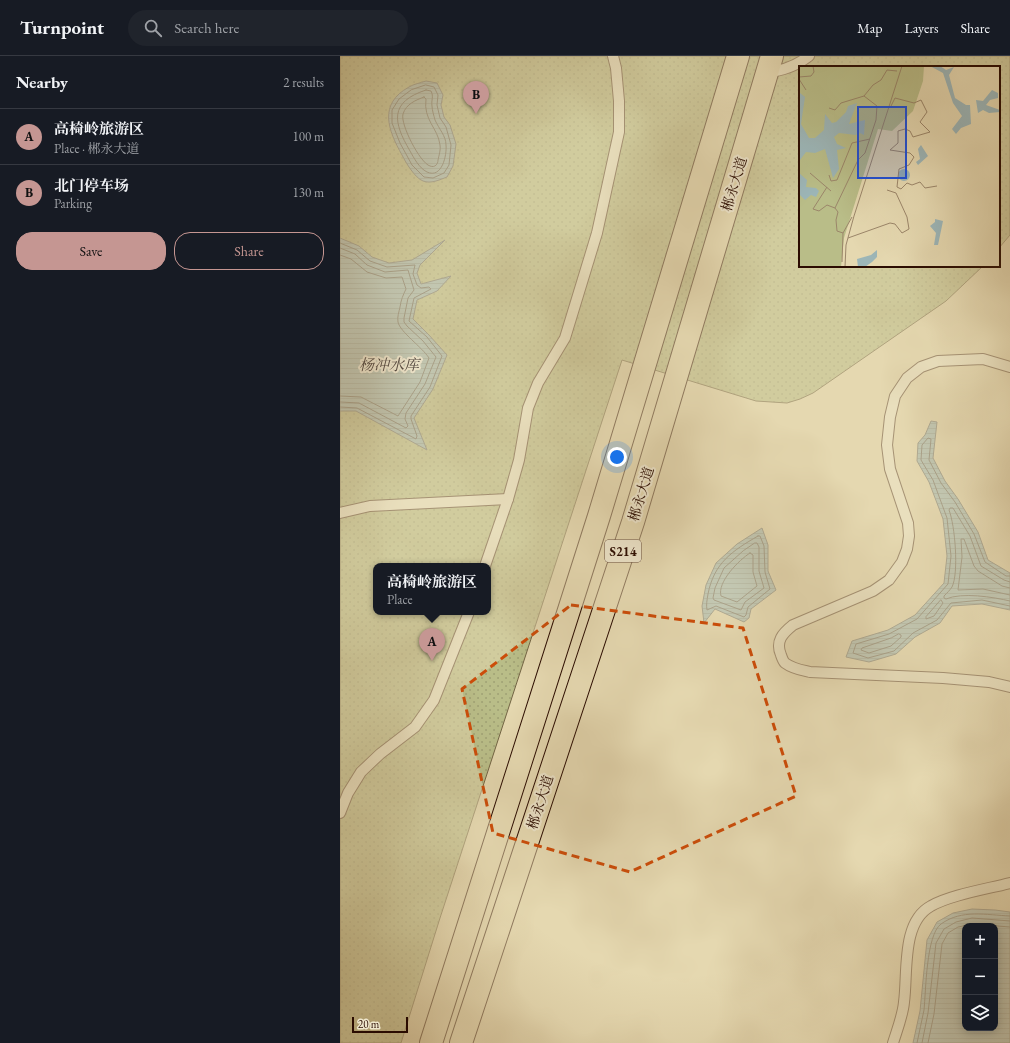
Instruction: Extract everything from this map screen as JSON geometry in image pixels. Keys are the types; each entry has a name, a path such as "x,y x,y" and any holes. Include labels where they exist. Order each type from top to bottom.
{"highway":[{"name":"S214","path":"431,1043 599,516 738,56"},
{"name":"郴永大道","path":"462,1043 633,522 769,64"}],"lane":[{"path":"486,563 508,499 519,460 528,408 538,383 565,338 597,233 619,132 619,101 616,68 613,56"},
{"path":"769,64 779,71 799,63 809,56"},
{"path":"1010,367 983,359 938,361 921,367 907,378 895,396 890,417 887,445 890,469 908,523 909,536 907,549 902,562 889,580 878,587 793,625 784,632 779,642 780,653 784,662 795,669 810,672 949,678 989,682 1010,687"},
{"path":"340,513 370,506 508,499"},
{"path":"340,813 348,793 361,772 380,754 415,727 434,700 468,615"},
{"path":"893,1043 904,1003 907,954 912,929 918,916 930,906 942,901 1010,883"}],"highlighted area":[{"path":"571,605 743,628 796,796 630,872 493,833 462,689"}],"green space":[{"path":"340,56 1010,56 1010,235 1000,247 1000,66 799,66 799,267 982,267 946,301 813,393 787,403 756,401 622,360 440,918 401,1043 340,1043"}],"water":[{"path":"426,81 437,83 443,95 441,105 444,117 450,125 456,144 453,166 447,177 429,182 420,179 408,166 393,136 389,118 389,109 399,94 411,86"},
{"name":"杨冲水库","path":"340,238 359,246 372,257 389,263 412,260 445,240 420,265 417,273 421,284 451,276 437,291 417,300 413,319 447,355 433,389 414,418 427,450 356,411 340,411"},
{"path":"931,421 937,422 933,458 945,481 978,532 988,560 1010,573 1010,610 982,604 952,606 940,623 915,637 896,654 869,662 846,657 852,641 888,630 915,615 944,583 947,556 943,519 929,482 917,461 918,443 925,435"},
{"path":"762,528 768,545 768,571 776,590 751,609 749,618 744,622 715,609 704,623 702,606 706,585 716,563 737,544"},
{"path":"972,909 1010,912 1010,1043 913,1043 920,1011 927,940 937,922 953,913"}],"place":[{"name":"北门停车场","path":"476,114"},
{"name":"高椅岭旅游区","path":"432,661"}]}
